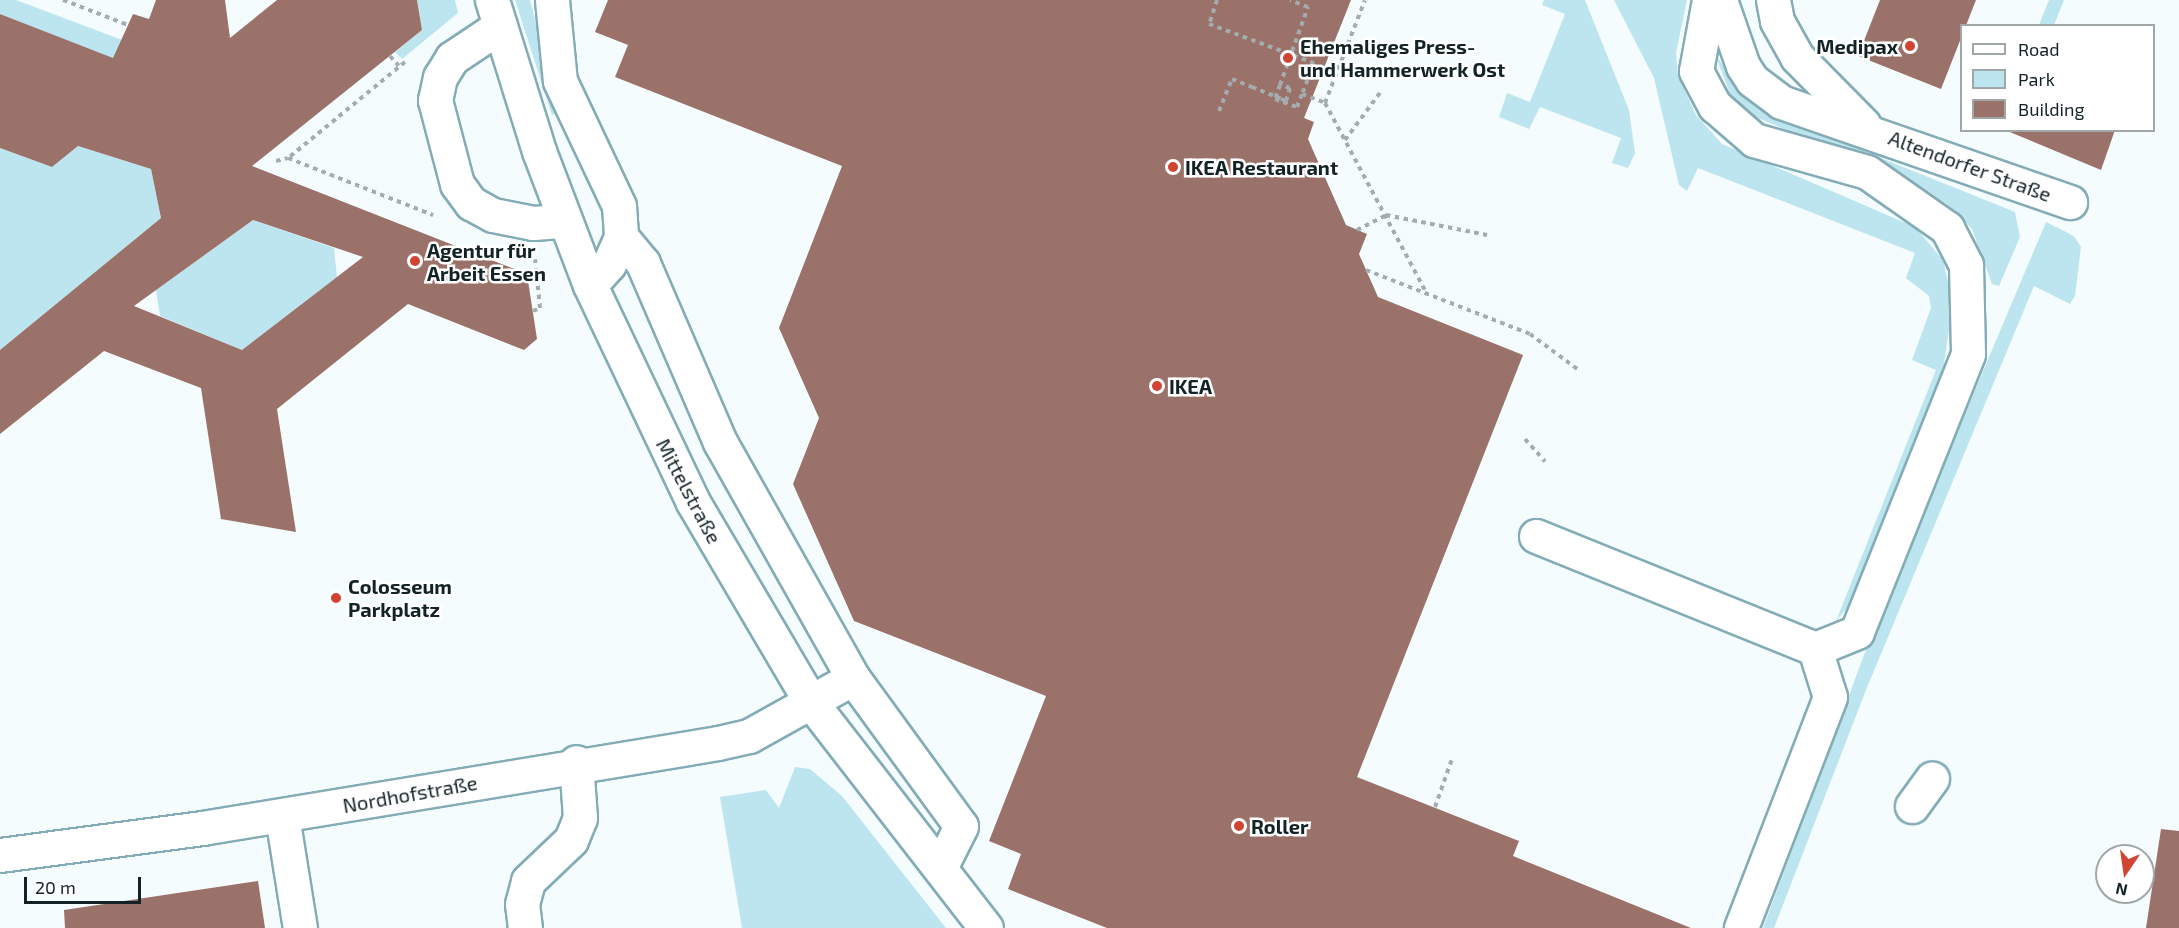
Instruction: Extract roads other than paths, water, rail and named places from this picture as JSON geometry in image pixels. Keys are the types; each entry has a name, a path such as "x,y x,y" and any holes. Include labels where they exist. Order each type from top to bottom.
{"street":[{"path":"1536,536 1815,649 1857,632 1968,354 1966,265 1947,228 1867,172 1754,140 1716,106 1696,71 1709,0"},
{"name":"Altendorfer Straße","path":"1720,0 1752,80 1781,102 1869,130 2070,202"},
{"path":"1734,0 1797,57"},
{"name":"Altendorfer Straße","path":"1773,0 1777,21 1797,57 1869,130"},
{"path":"553,8 560,81 570,107 588,132 619,206 621,237 609,264 590,285"},
{"path":"496,13 459,52 440,77 435,100 457,184 471,203 493,214 533,223 565,220"},
{"name":"Mittelstraße","path":"496,13 538,151 590,285 627,369 675,466 810,701 986,928"},
{"path":"538,151 588,132"},
{"path":"621,237 644,262 720,442 853,678 961,826 940,868"},
{"path":"675,466 720,442"},
{"path":"1741,928 1830,697 1815,649"},
{"name":"Nordhofstraße","path":"0,855 282,816 576,762 749,736 853,678"},
{"path":"525,928 522,904 528,880 571,840 579,818 576,762"},
{"path":"1912,806 1932,778"},
{"path":"282,816 300,928"}],"place":[{"name":"Medipax","path":"1910,46"},
{"name":"Ehemaliges Press- und Hammerwerk Ost","path":"1288,58"},
{"name":"IKEA Restaurant","path":"1173,167"},
{"name":"Agentur für Arbeit Essen","path":"415,261"},
{"name":"IKEA","path":"1157,386"},
{"name":"Colosseum Parkplatz","path":"336,598"},
{"name":"Roller","path":"1239,826"}]}
